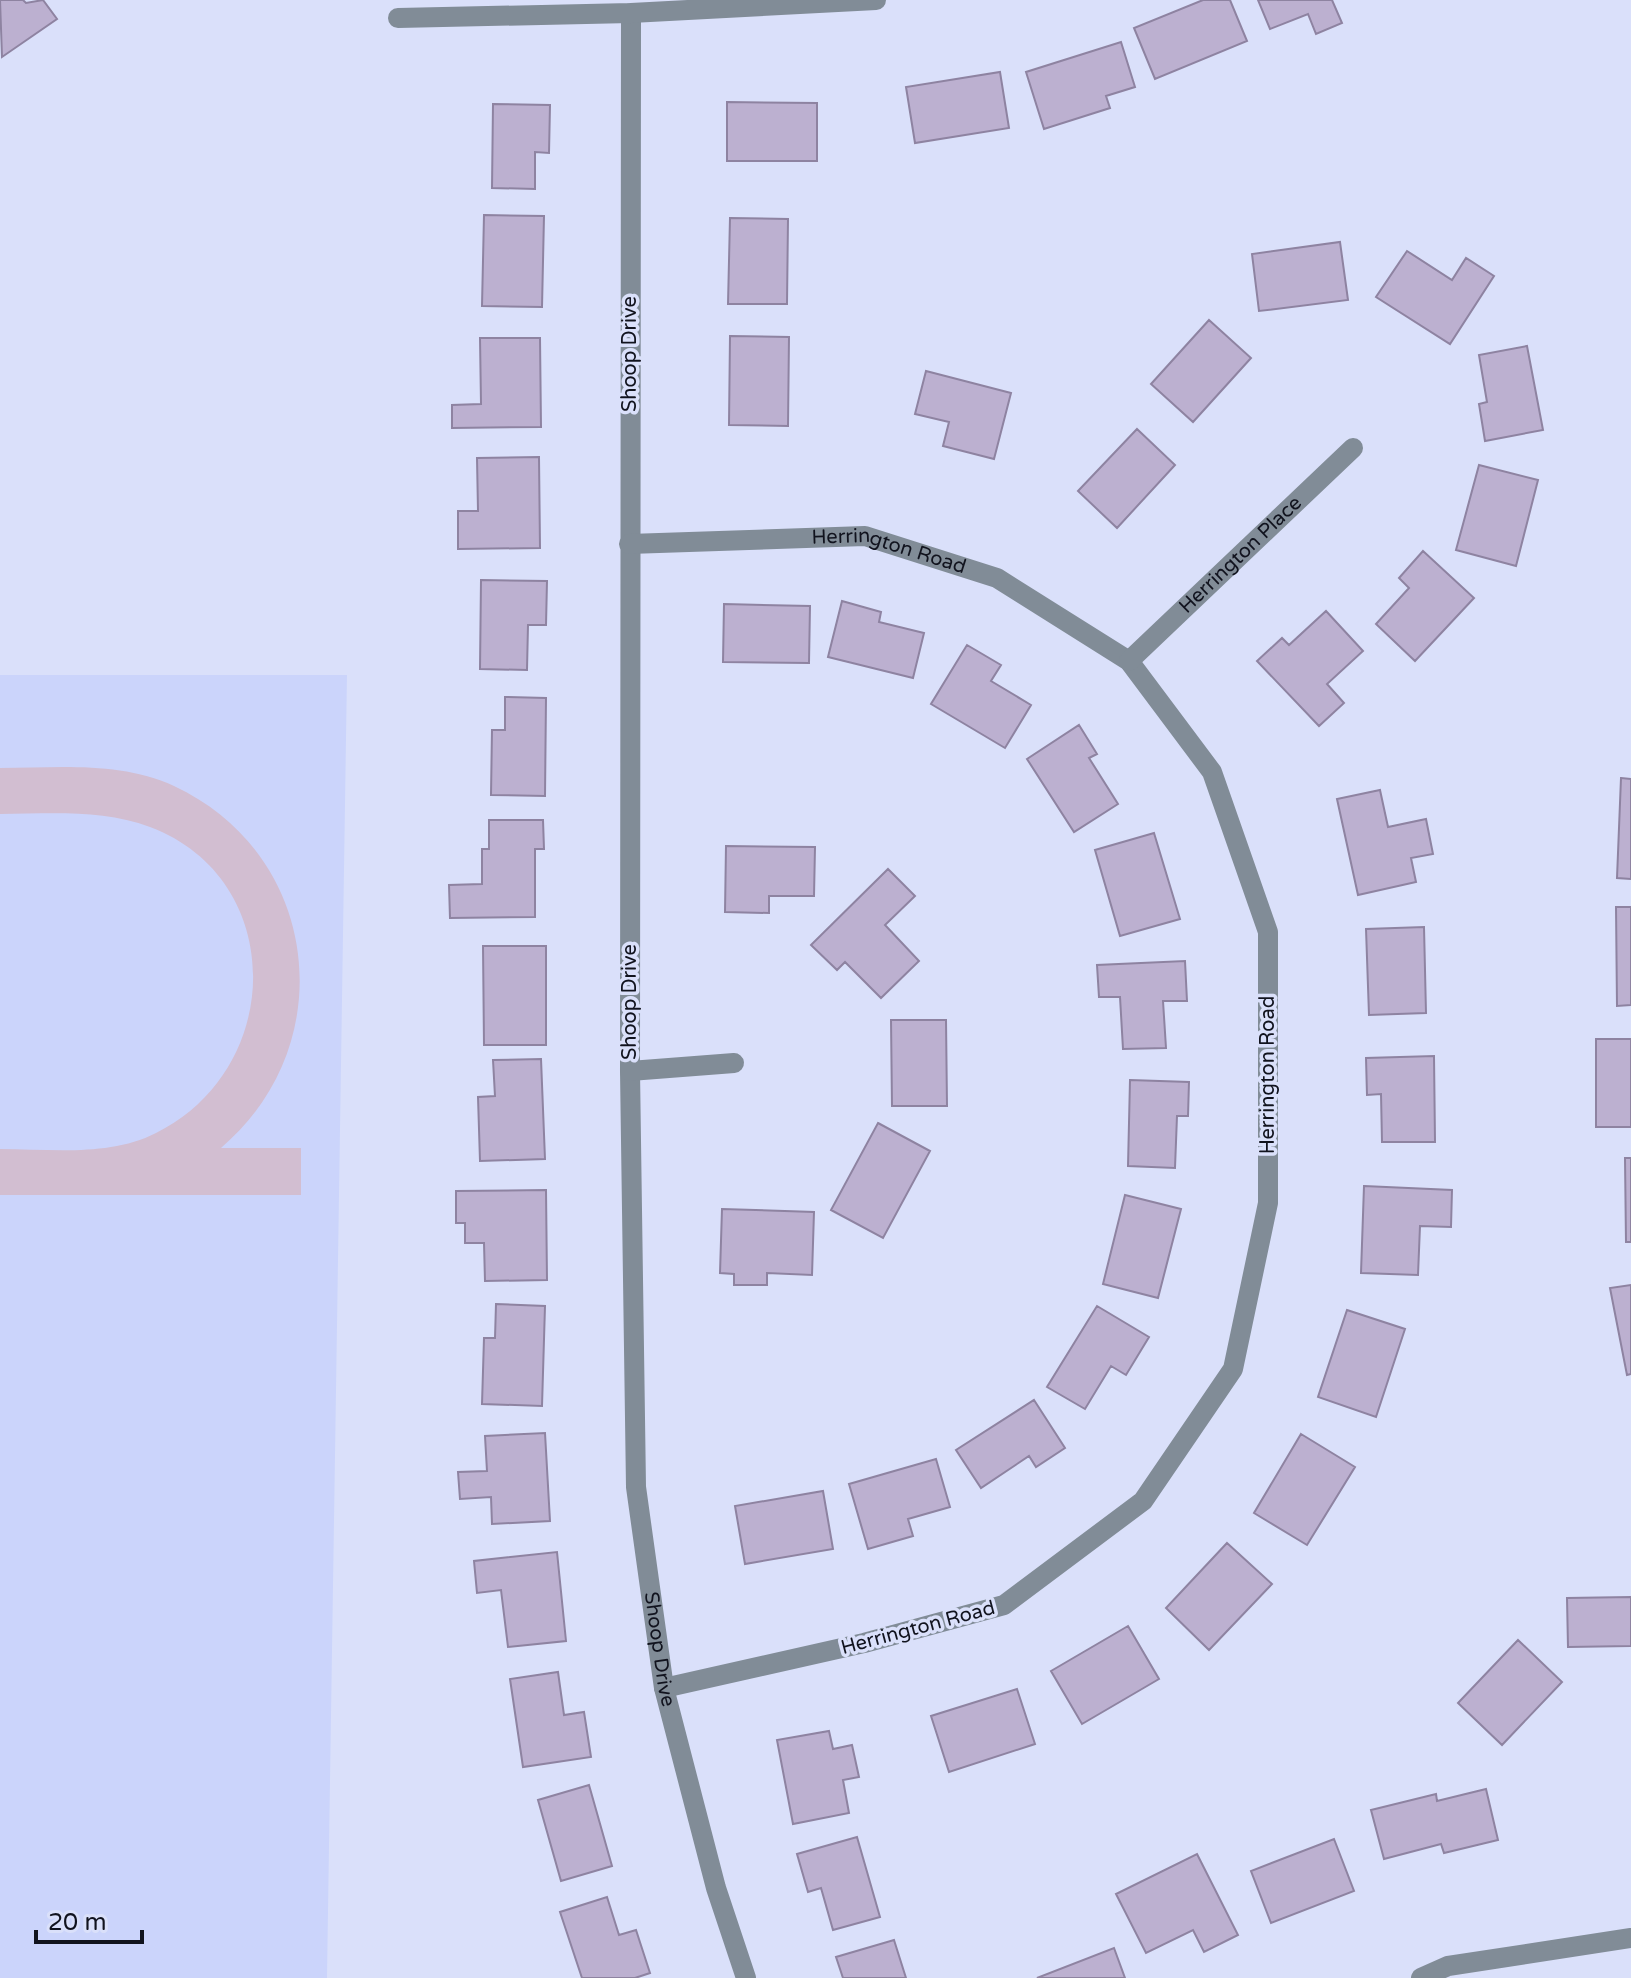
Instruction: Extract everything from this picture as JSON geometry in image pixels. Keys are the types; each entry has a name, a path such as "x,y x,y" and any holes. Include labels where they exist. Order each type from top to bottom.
{"street":[{"path":"398,18 631,13 876,0"},
{"name":"Shoop Drive","path":"631,13 630,1071 636,1487 664,1688 716,1888 746,1978"},
{"name":"Herrington Place","path":"1129,661 1353,448"},
{"name":"Herrington Road","path":"629,544 865,536 997,578 1129,661 1212,772 1268,932 1268,1203 1233,1369 1143,1501 1004,1605 864,1643 664,1688"},
{"path":"630,1071 734,1063"},
{"path":"1421,1978 1448,1966 1631,1938"}],"shaded area":[{"path":"0,675 347,675 327,1978 0,1978"},
{"path":"0,768 110,769 153,778 174,786 223,817 260,857 285,903 298,954 298,1006 286,1057 260,1105 221,1148 301,1148 301,1195 0,1195 0,1149 79,1150 119,1146 156,1133 198,1104 229,1066 247,1022 253,976 247,930 227,888 195,852 150,827 113,817 0,814"}],"building":[{"path":"0,0 23,0 26,3 43,0 57,19 2,57"},
{"path":"1203,0 1230,0 1247,41 1155,79 1134,28"},
{"path":"1258,0 1332,0 1342,23 1316,34 1308,14 1270,29"},
{"path":"1121,42 1135,87 1106,96 1110,108 1044,129 1026,72"},
{"path":"1000,72 1009,128 915,143 906,87"},
{"path":"727,102 817,103 817,161 727,161"},
{"path":"493,104 550,105 549,153 535,152 535,189 492,188"},
{"path":"484,215 544,216 542,307 482,306"},
{"path":"730,218 788,219 787,304 728,304"},
{"path":"1340,242 1348,300 1259,311 1252,254"},
{"path":"1407,251 1452,280 1466,258 1494,276 1450,344 1376,297"},
{"path":"1209,320 1251,358 1193,422 1151,384"},
{"path":"730,336 789,337 788,426 729,425"},
{"path":"480,338 540,338 541,427 452,428 452,405 481,404"},
{"path":"1527,346 1543,430 1485,441 1479,404 1487,402 1479,355"},
{"path":"926,371 1011,393 994,459 943,446 949,422 915,414"},
{"path":"1137,429 1175,465 1117,528 1078,491"},
{"path":"539,457 540,548 458,549 458,511 478,511 477,458"},
{"path":"1479,465 1538,480 1516,566 1456,550"},
{"path":"1423,551 1474,598 1415,661 1376,624 1409,588 1399,578"},
{"path":"481,580 547,581 546,625 528,625 527,670 480,669"},
{"path":"842,601 881,612 879,622 924,633 913,678 828,657"},
{"path":"724,604 810,606 809,663 723,662"},
{"path":"1326,611 1363,651 1327,684 1344,703 1319,726 1257,661 1282,638 1289,645"},
{"path":"967,645 1001,665 991,681 1031,705 1005,748 931,704"},
{"path":"505,697 546,698 545,796 491,795 492,730 505,730"},
{"path":"1079,725 1097,754 1089,758 1118,804 1074,832 1027,759"},
{"path":"1621,778 1631,779 1631,879 1617,878"},
{"path":"1380,790 1388,827 1426,819 1433,854 1411,858 1416,882 1358,895 1337,799"},
{"path":"489,820 543,820 544,849 535,849 535,917 450,918 449,885 482,884 482,849 489,849"},
{"path":"1154,833 1180,919 1120,936 1095,850"},
{"path":"726,846 815,847 814,896 769,896 769,913 725,912"},
{"path":"888,869 915,896 885,925 919,961 881,998 845,962 837,970 811,945"},
{"path":"1616,907 1631,907 1631,1005 1617,1006"},
{"path":"1424,927 1426,1013 1369,1015 1366,929"},
{"path":"483,946 546,946 546,1045 484,1045"},
{"path":"1185,961 1187,1001 1163,1001 1166,1048 1123,1049 1120,997 1099,997 1097,965"},
{"path":"891,1020 946,1020 947,1106 892,1106"},
{"path":"1596,1039 1631,1039 1631,1127 1596,1127"},
{"path":"1434,1056 1435,1142 1382,1142 1381,1094 1367,1095 1366,1058"},
{"path":"541,1059 545,1159 480,1161 478,1097 495,1096 493,1060"},
{"path":"1130,1080 1189,1082 1188,1116 1177,1116 1175,1168 1128,1166"},
{"path":"878,1123 930,1151 883,1238 831,1210"},
{"path":"1625,1158 1631,1158 1631,1242 1626,1242"},
{"path":"1364,1186 1452,1190 1451,1227 1420,1226 1418,1275 1361,1273"},
{"path":"546,1190 547,1280 485,1281 484,1243 465,1243 465,1223 456,1223 456,1191"},
{"path":"1125,1195 1181,1209 1158,1298 1103,1284"},
{"path":"722,1209 814,1212 812,1275 767,1273 767,1285 734,1285 734,1274 720,1273"},
{"path":"1631,1285 1631,1374 1627,1375 1610,1288"},
{"path":"496,1304 545,1306 542,1406 482,1404 484,1338 495,1338"},
{"path":"1097,1306 1149,1337 1126,1375 1111,1366 1085,1409 1047,1387"},
{"path":"1347,1310 1405,1329 1376,1417 1318,1397"},
{"path":"1034,1400 1065,1448 1036,1467 1029,1456 981,1488 956,1450"},
{"path":"545,1433 550,1521 492,1524 491,1497 460,1499 458,1472 487,1471 485,1436"},
{"path":"1301,1434 1355,1467 1307,1545 1254,1513"},
{"path":"936,1459 950,1507 908,1519 913,1536 868,1549 849,1484"},
{"path":"823,1491 833,1549 745,1564 735,1506"},
{"path":"1227,1543 1272,1584 1209,1650 1166,1608"},
{"path":"557,1552 566,1641 508,1647 501,1590 477,1593 474,1561"},
{"path":"1631,1597 1631,1646 1568,1647 1567,1598"},
{"path":"1128,1626 1159,1679 1082,1724 1051,1671"},
{"path":"1518,1640 1562,1682 1502,1745 1458,1703"},
{"path":"558,1672 564,1715 584,1712 591,1757 523,1767 510,1679"},
{"path":"1017,1689 1035,1744 949,1772 931,1716"},
{"path":"829,1731 833,1749 852,1745 859,1777 843,1780 849,1813 793,1824 777,1740"},
{"path":"589,1785 612,1866 561,1881 538,1800"},
{"path":"1486,1789 1498,1840 1444,1853 1441,1844 1384,1859 1371,1810 1436,1794 1437,1801"},
{"path":"857,1837 880,1917 833,1930 821,1888 808,1892 797,1854"},
{"path":"1334,1839 1354,1891 1271,1923 1251,1871"},
{"path":"1197,1854 1238,1935 1204,1952 1193,1930 1146,1953 1116,1894"},
{"path":"607,1897 619,1935 636,1930 650,1973 635,1978 582,1978 560,1912"},
{"path":"894,1940 906,1978 843,1978 836,1957"},
{"path":"1114,1948 1125,1978 1037,1978"}]}
